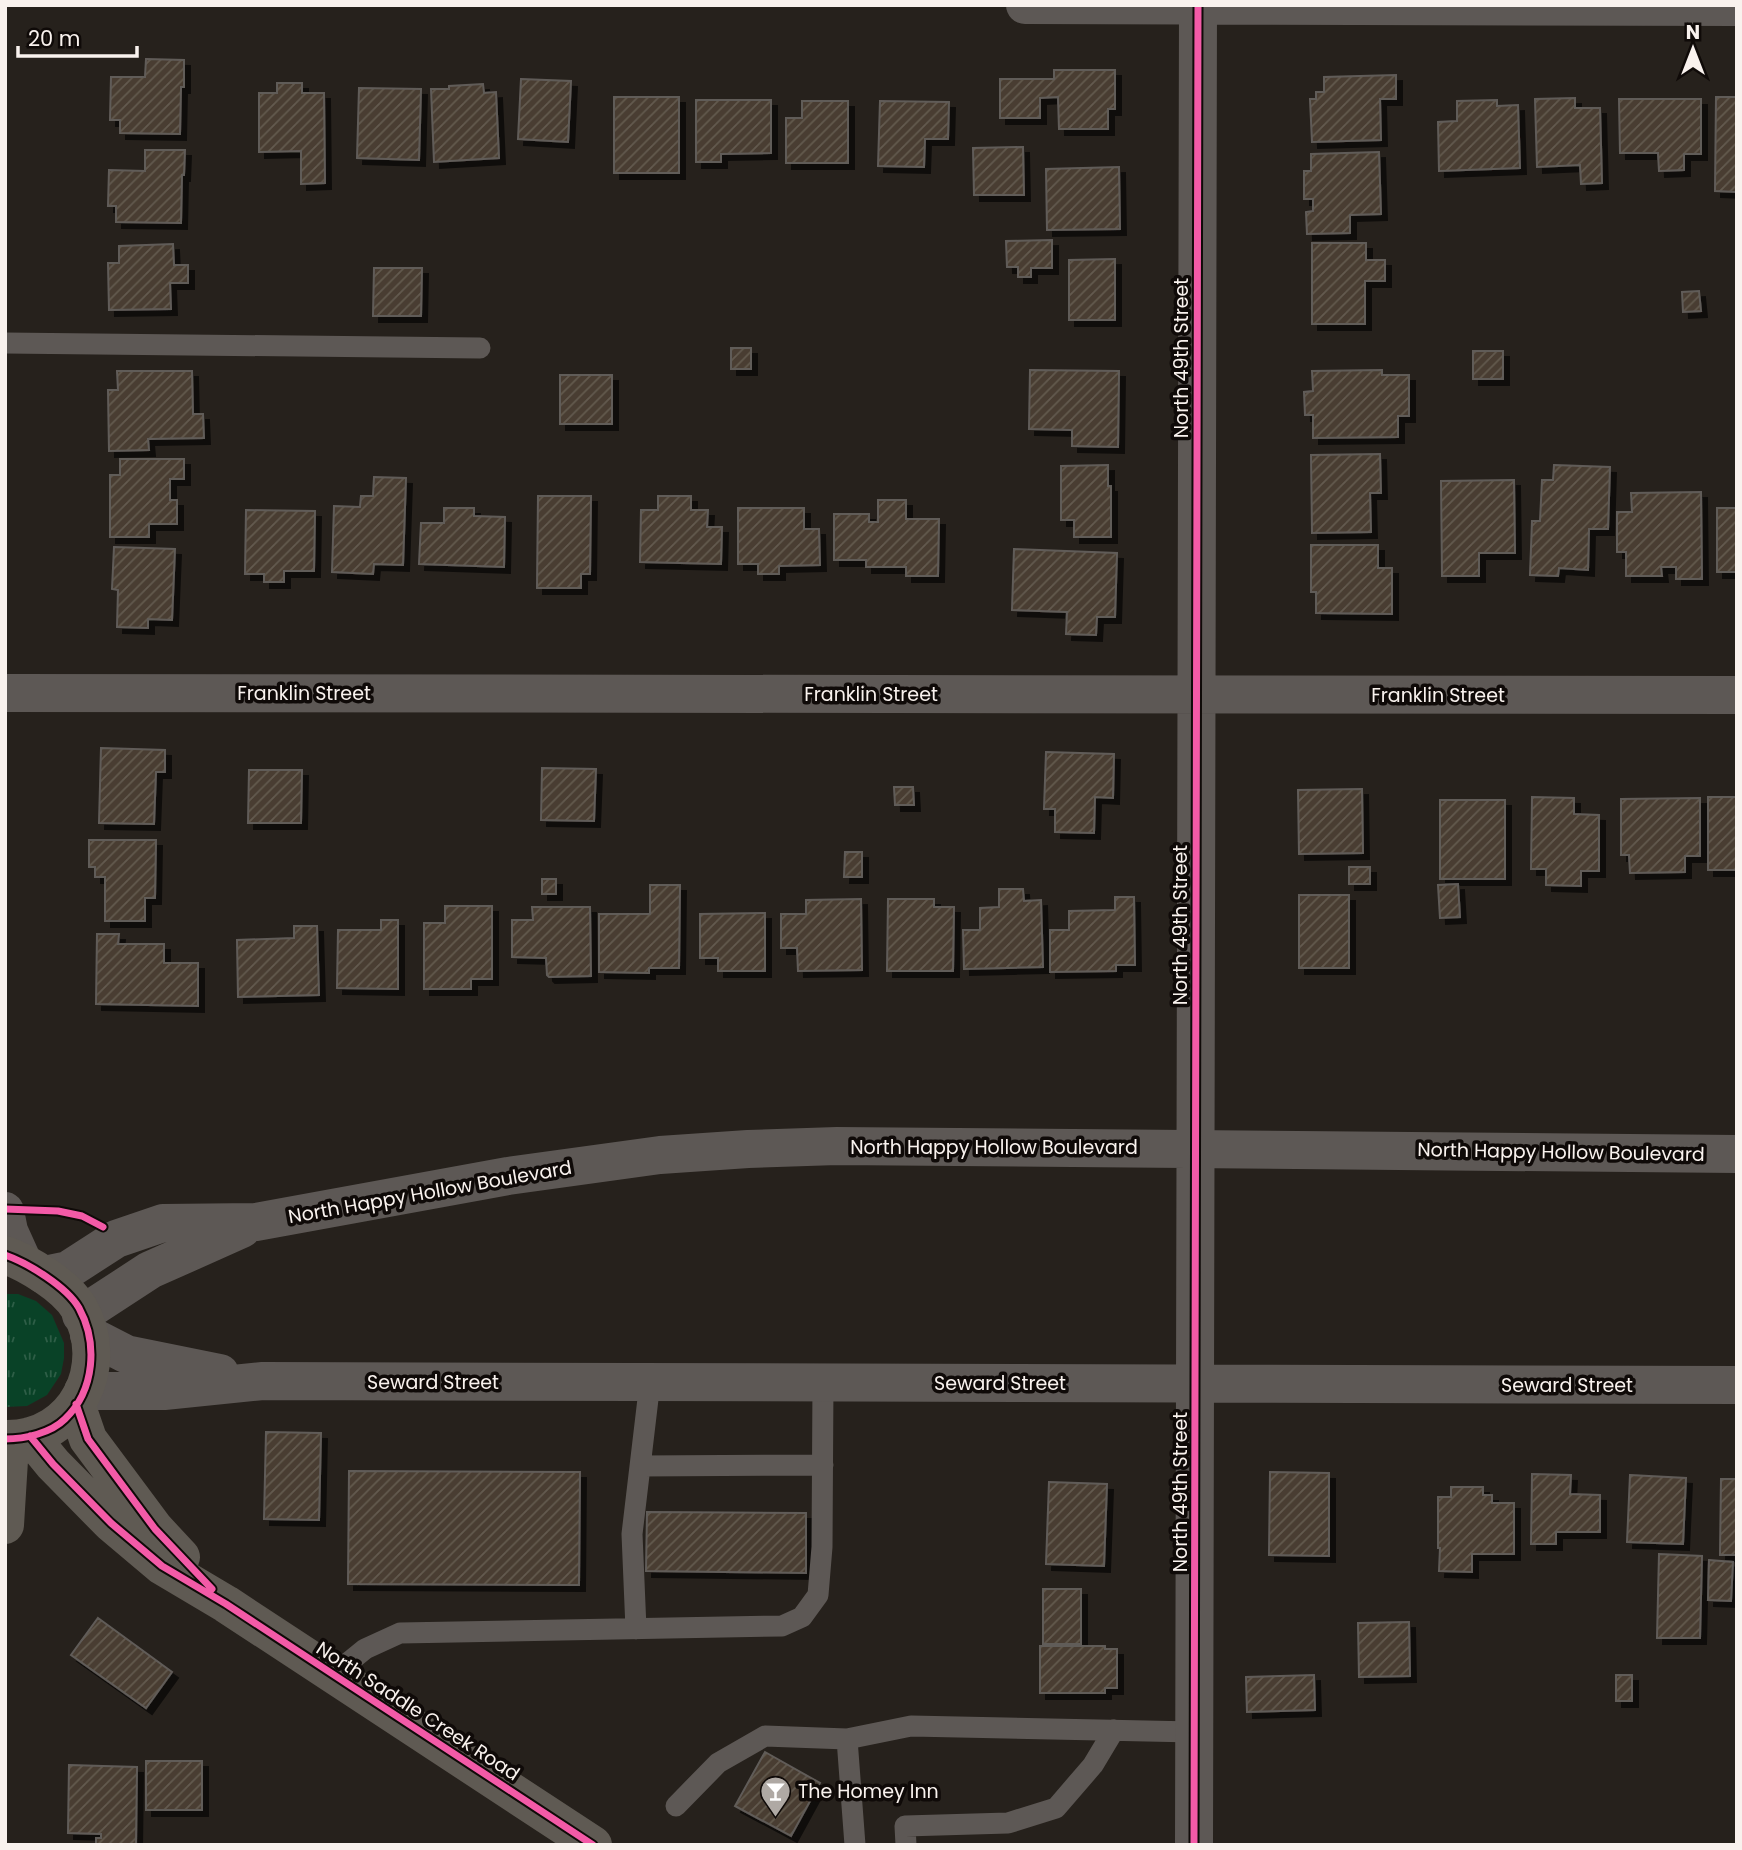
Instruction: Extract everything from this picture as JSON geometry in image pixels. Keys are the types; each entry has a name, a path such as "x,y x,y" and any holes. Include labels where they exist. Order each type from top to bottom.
{"main road":[{"path":"5,1525 9,1460 18,1438 45,1431 65,1419 80,1397 88,1376 92,1353 78,1307 65,1293 24,1264"},
{"name":"North Saddle Creek Road","path":"80,1397 88,1439 148,1519 226,1604"},
{"name":"North Saddle Creek Road","path":"18,1438 162,1566 226,1604 333,1675 553,1833 593,1845"}],"street":[{"path":"1025,5 1737,7"},
{"name":"North 49th Street","path":"1194,1845 1198,6"},
{"name":"Franklin Street","path":"5,693 1737,695"},
{"name":"North Happy Hollow Boulevard","path":"24,1264 68,1270 116,1239 163,1223 257,1222 508,1177 672,1154 748,1149 837,1146 1737,1154"},
{"path":"5,1211 9,1231 24,1264"},
{"name":"North Happy Hollow Boulevard","path":"85,1325 150,1270 257,1222"},
{"name":"Seward Street","path":"85,1325 126,1354 263,1381"},
{"name":"Seward Street","path":"80,1397 263,1381 1737,1385"}],"lane":[{"path":"5,343 480,348"},
{"path":"636,1629 632,1534 650,1382"},
{"path":"333,1675 365,1649 400,1633 782,1626 802,1617 818,1595 822,1547 822,1382"},
{"path":"641,1466 822,1465"},
{"path":"676,1806 718,1763 765,1736 847,1739 911,1726 1194,1732"},
{"path":"906,1845 905,1826 1008,1823 1056,1808 1093,1765 1114,1730"},
{"path":"847,1739 855,1845"}],"green space":[{"path":"5,1294 18,1294 36,1301 52,1315 64,1343 61,1374 47,1395 27,1406 5,1407"}],"building":[{"path":"146,59 184,60 180,134 120,133 120,120 110,120 111,77 145,77"},
{"path":"1054,70 1115,70 1115,109 1108,109 1108,129 1059,129 1058,97 1040,98 1040,118 1000,118 1000,79 1054,79"},
{"path":"1396,75 1396,99 1380,99 1381,140 1312,142 1310,99 1316,99 1316,92 1324,92 1324,77"},
{"path":"521,79 571,81 568,142 518,139"},
{"path":"277,83 302,83 302,93 324,93 325,183 301,184 301,151 259,152 259,93 277,93"},
{"path":"483,84 484,93 496,92 499,158 434,162 431,89"},
{"path":"359,88 421,89 419,160 357,158"},
{"path":"614,97 679,97 679,173 614,173"},
{"path":"1716,97 1737,97 1737,192 1715,191"},
{"path":"1575,98 1575,108 1600,108 1602,183 1581,184 1580,165 1537,167 1535,99"},
{"path":"1619,99 1701,99 1701,154 1684,154 1684,170 1659,171 1658,153 1620,153"},
{"path":"696,100 771,100 771,153 721,154 721,162 696,162"},
{"path":"1497,100 1497,106 1518,105 1520,168 1439,171 1438,122 1457,121 1457,101"},
{"path":"802,101 848,101 848,163 786,163 786,118 802,118"},
{"path":"880,101 949,102 948,139 925,139 924,167 878,166"},
{"path":"1023,147 1024,195 974,195 973,148"},
{"path":"145,150 185,150 181,223 116,222 116,206 108,206 109,170 145,171"},
{"path":"1379,152 1381,214 1350,215 1350,233 1307,234 1306,212 1313,211 1313,199 1304,199 1304,171 1311,171 1311,154"},
{"path":"1119,167 1120,229 1047,230 1046,169"},
{"path":"1052,240 1052,268 1031,268 1031,277 1018,277 1018,267 1007,267 1006,241"},
{"path":"1312,243 1366,243 1366,260 1385,260 1385,281 1365,281 1365,324 1312,324"},
{"path":"173,244 174,265 188,265 188,283 170,283 171,309 109,310 108,263 119,263 119,246"},
{"path":"1115,259 1115,320 1069,320 1069,260"},
{"path":"374,268 422,268 421,316 373,316"},
{"path":"1699,291 1701,311 1683,312 1682,292"},
{"path":"731,348 751,348 751,369 731,369"},
{"path":"1473,351 1503,351 1503,379 1473,379"},
{"path":"1030,370 1119,371 1118,447 1072,446 1072,430 1029,429"},
{"path":"1382,370 1382,375 1409,375 1409,416 1398,416 1398,437 1313,438 1313,415 1305,415 1304,392 1313,391 1312,371"},
{"path":"117,371 192,371 193,414 203,414 204,438 148,439 149,450 109,451 108,390 118,390"},
{"path":"560,375 612,375 612,424 560,424"},
{"path":"1380,454 1381,493 1370,493 1371,532 1312,533 1311,455"},
{"path":"120,459 184,459 184,479 170,479 170,500 177,500 177,524 149,524 149,537 110,537 110,475 120,475"},
{"path":"1108,465 1108,486 1111,486 1111,537 1074,537 1074,520 1061,520 1061,466"},
{"path":"1554,465 1610,467 1608,529 1589,529 1588,570 1559,568 1558,576 1530,575 1532,521 1540,521 1542,480 1553,480"},
{"path":"374,477 406,478 403,565 374,564 373,574 332,572 334,506 360,507 361,496 373,496"},
{"path":"1514,480 1515,553 1479,553 1479,576 1442,576 1441,481"},
{"path":"1701,492 1702,579 1676,579 1676,567 1661,567 1662,576 1626,576 1626,552 1617,552 1617,512 1632,512 1631,493"},
{"path":"538,496 591,496 590,574 581,574 581,588 537,588"},
{"path":"658,496 691,496 691,510 708,510 707,527 722,527 721,564 640,562 641,510 658,510"},
{"path":"878,500 906,500 906,519 939,519 938,576 906,576 906,567 866,567 866,560 834,560 834,514 869,514 869,522 878,522"},
{"path":"444,508 474,508 474,516 505,517 504,567 419,564 421,523 444,523"},
{"path":"738,508 804,508 804,529 819,529 820,565 779,566 779,574 758,574 758,564 738,564"},
{"path":"1717,508 1737,508 1737,572 1717,572"},
{"path":"246,510 315,511 314,571 284,571 284,582 264,582 264,574 245,574"},
{"path":"1311,545 1378,545 1378,568 1392,568 1392,614 1316,613 1316,592 1311,592"},
{"path":"114,547 175,549 172,620 148,619 148,628 117,627 118,590 112,589"},
{"path":"1014,549 1117,553 1115,617 1097,617 1096,635 1066,634 1067,612 1012,610"},
{"path":"101,748 165,750 165,772 156,772 154,824 99,823"},
{"path":"1046,752 1114,754 1113,798 1095,797 1094,833 1055,832 1055,809 1044,809"},
{"path":"542,768 596,769 594,821 541,820"},
{"path":"249,770 302,770 301,823 248,823"},
{"path":"894,787 913,787 914,805 895,805"},
{"path":"1362,789 1363,853 1299,854 1298,790"},
{"path":"1532,797 1574,798 1574,814 1599,815 1599,871 1581,871 1581,886 1546,885 1546,869 1531,869"},
{"path":"1708,797 1737,797 1737,870 1708,870"},
{"path":"1700,798 1700,856 1685,856 1685,872 1630,873 1629,855 1621,855 1621,799"},
{"path":"1440,800 1505,800 1505,879 1440,879"},
{"path":"89,840 156,840 155,898 145,898 145,921 105,921 105,877 95,877 95,867 89,867"},
{"path":"845,852 862,852 862,877 844,877"},
{"path":"1349,867 1370,867 1370,884 1349,884"},
{"path":"542,879 556,879 556,894 542,894"},
{"path":"1458,884 1460,917 1440,918 1438,885"},
{"path":"650,885 680,885 679,968 649,968 649,973 599,972 599,914 650,914"},
{"path":"999,889 1023,889 1024,901 1041,900 1043,967 964,969 963,930 980,930 980,908 999,907"},
{"path":"1299,895 1349,895 1349,968 1299,968"},
{"path":"1115,897 1134,897 1135,965 1116,965 1116,971 1050,972 1050,930 1069,930 1069,911 1115,910"},
{"path":"861,899 862,970 798,971 797,948 781,948 781,914 806,914 806,900"},
{"path":"888,899 934,899 934,907 954,907 953,971 887,971"},
{"path":"445,906 492,906 492,979 471,979 471,989 424,989 424,923 445,923"},
{"path":"532,907 590,907 591,976 549,977 546,958 512,957 512,920 533,920"},
{"path":"765,913 765,971 718,971 718,958 700,958 700,914"},
{"path":"381,920 398,920 398,989 337,988 338,930 381,930"},
{"path":"294,926 317,926 319,995 238,997 237,940 294,938"},
{"path":"97,934 119,934 118,944 164,944 164,963 198,963 198,1006 96,1004"},
{"path":"266,1432 321,1433 319,1520 264,1519"},
{"path":"349,1471 580,1472 579,1585 348,1584"},
{"path":"1270,1472 1329,1473 1329,1556 1269,1555"},
{"path":"1532,1474 1571,1475 1570,1494 1600,1495 1600,1532 1556,1532 1556,1544 1531,1544"},
{"path":"1630,1475 1686,1478 1683,1544 1627,1542"},
{"path":"1721,1479 1737,1479 1737,1555 1720,1555"},
{"path":"1049,1482 1107,1484 1104,1566 1046,1564"},
{"path":"1451,1487 1483,1487 1483,1495 1492,1495 1492,1503 1514,1503 1514,1554 1472,1554 1472,1572 1439,1571 1438,1497 1451,1497"},
{"path":"647,1512 806,1513 806,1573 646,1571"},
{"path":"1659,1554 1702,1556 1700,1638 1657,1638"},
{"path":"1709,1560 1733,1562 1731,1601 1708,1600"},
{"path":"1043,1589 1081,1589 1081,1644 1043,1644"},
{"path":"98,1618 172,1672 146,1708 71,1655"},
{"path":"1409,1622 1410,1676 1359,1677 1358,1623"},
{"path":"1040,1646 1105,1646 1105,1649 1117,1649 1117,1688 1105,1688 1105,1693 1040,1693"},
{"path":"1314,1675 1315,1710 1247,1712 1246,1677"},
{"path":"1616,1675 1632,1675 1632,1701 1616,1701"},
{"path":"765,1752 820,1783 791,1836 735,1806"},
{"path":"146,1761 202,1761 202,1810 146,1810"},
{"path":"69,1765 137,1767 136,1845 96,1845 96,1838 101,1838 101,1834 68,1833"}],"cycle path":[{"path":"1194,1845 1198,5"},
{"path":"5,1209 58,1211 82,1216 103,1227"},
{"path":"5,1255 25,1264 66,1292 79,1308 85,1322 91,1351 88,1380 83,1394 65,1419 53,1428 37,1434 5,1439"},
{"path":"76,1404 88,1439 155,1529 212,1589"},
{"path":"30,1436 53,1464 111,1523 162,1566 226,1604 593,1845"}],"place":[{"name":"The Homey Inn","path":"775,1818"}]}
